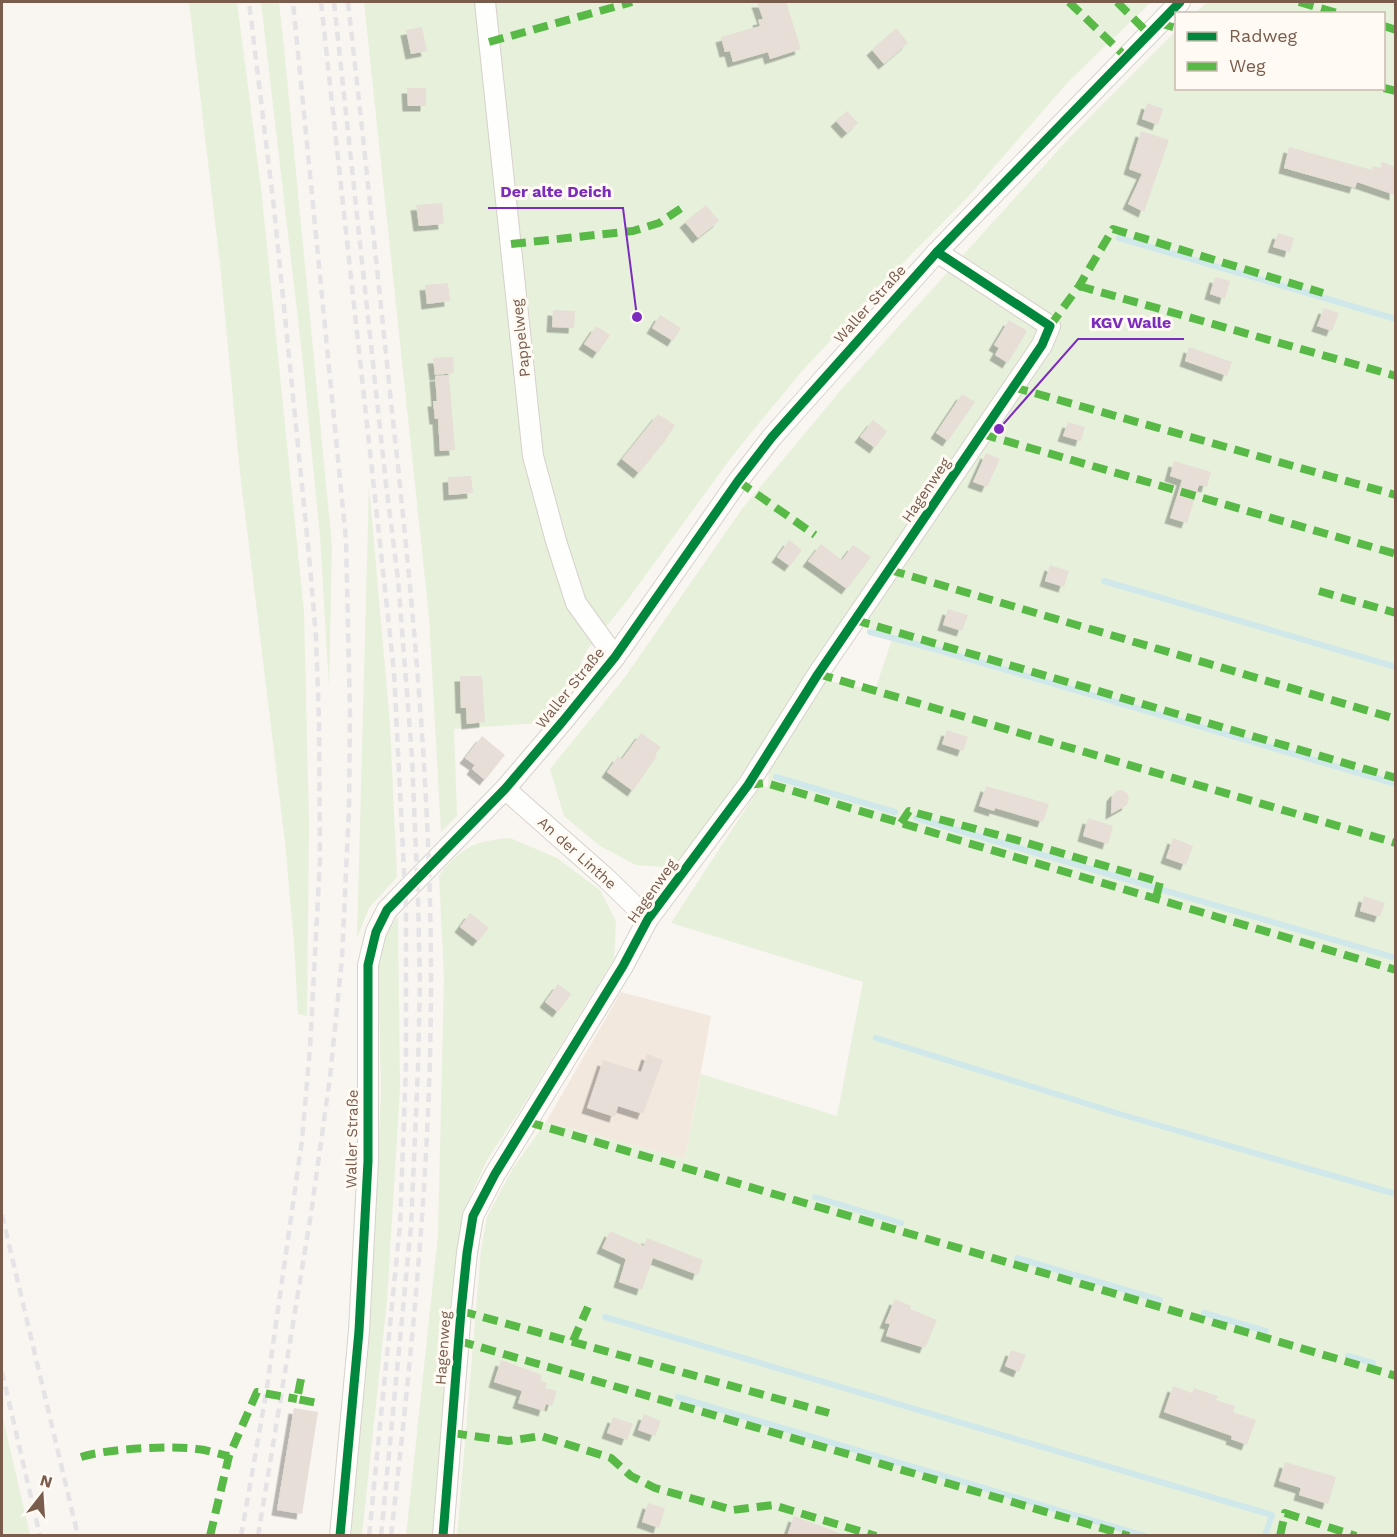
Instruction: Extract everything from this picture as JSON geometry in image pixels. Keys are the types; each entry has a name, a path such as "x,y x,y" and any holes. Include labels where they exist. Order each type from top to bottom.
{"street":[{"name":"Pappelweg","path":"485,2 533,456 576,603 615,657"},
{"name":"Waller Straße","path":"340,1536 358,1331 368,1161 368,965 376,932 387,910 505,789 615,657 738,481 772,437 937,252 1043,140 1180,2"},
{"name":"Hagenweg","path":"443,1536 461,1311 473,1216 495,1174 623,966 648,919 748,784 818,674 1042,345 1050,326 937,252"},
{"name":"An der Linthe","path":"505,789 607,879 648,919"}],"shaded area":[{"path":"621,992 711,1016 685,1159 546,1122"}],"green space":[{"path":"189,2 237,2 261,188 304,612 309,822 307,1016 298,1014 285,842 240,472 220,264"},
{"path":"261,2 279,2 284,48 332,546 329,687 320,536 302,354"},
{"path":"364,2 1151,2 1068,82 967,198 802,371 733,455 626,602 587,650 571,685 538,723 454,729 457,816 441,832 429,617"},
{"path":"1207,2 1395,2 1395,1535 457,1536 481,1250 487,1217 513,1168 546,1122 685,1159 701,1074 837,1116 863,982 671,923 759,788 768,787 769,766 824,680 875,690 893,636 845,620 693,847 675,868 636,865 600,846 564,816 550,769 625,677 742,509 840,391 1072,135 1175,32 1175,90 1385,90 1385,12 1196,12"},
{"path":"369,485 390,725 397,877 369,908 357,938"},
{"path":"510,838 557,858 600,890 616,921 614,959 487,1160 472,1192 460,1231 450,1307 433,1535 406,1536 438,1235 444,977 439,875 455,858 470,847 487,841"},
{"path":"398,916 400,1089 387,1300 362,1535 351,1536 371,1312 381,1091 378,963 387,933"},
{"path":"2,1414 30,1535 2,1535"}],"building":[{"path":"757,2 786,2 801,49 770,59 768,52 733,62 730,51 725,52 721,37 760,26 758,20 763,19"},
{"path":"422,27 427,51 411,54 406,30"},
{"path":"896,28 908,43 884,64 872,50"},
{"path":"407,88 426,88 426,106 408,106"},
{"path":"1147,103 1163,109 1158,125 1142,119"},
{"path":"847,111 858,123 847,133 836,121"},
{"path":"1141,131 1169,140 1144,212 1128,204 1142,174 1129,169"},
{"path":"1289,147 1372,170 1373,166 1380,168 1382,162 1395,167 1395,195 1357,182 1355,188 1284,168"},
{"path":"442,203 444,224 419,226 416,205"},
{"path":"706,205 719,221 698,238 685,222"},
{"path":"1278,233 1294,238 1290,252 1273,247"},
{"path":"1215,277 1230,281 1225,299 1210,294"},
{"path":"448,283 450,301 427,304 425,285"},
{"path":"1324,308 1339,313 1332,331 1317,326"},
{"path":"553,310 575,311 574,328 552,327"},
{"path":"660,315 681,328 673,341 652,328"},
{"path":"1009,320 1027,331 1008,363 995,355 999,348 994,345"},
{"path":"596,326 610,335 598,353 584,344"},
{"path":"1189,347 1232,362 1227,376 1185,361"},
{"path":"453,357 454,373 435,375 433,358"},
{"path":"449,375 455,450 440,451 438,419 435,419 433,401 437,401 435,376"},
{"path":"962,394 975,402 948,441 936,433"},
{"path":"658,414 675,425 639,473 622,459"},
{"path":"873,420 887,431 875,448 860,437"},
{"path":"1068,422 1085,427 1081,441 1063,436"},
{"path":"986,453 1000,459 987,487 973,482"},
{"path":"1174,461 1211,472 1207,487 1199,485 1187,523 1170,518 1182,480 1170,476"},
{"path":"471,476 473,493 449,495 448,477"},
{"path":"789,540 802,550 790,566 777,557"},
{"path":"821,544 842,560 853,545 871,557 847,589 808,561"},
{"path":"1050,565 1069,571 1064,587 1045,581"},
{"path":"948,609 968,615 962,631 943,625"},
{"path":"460,676 482,676 485,722 467,724 466,708 461,708"},
{"path":"947,730 968,737 963,751 942,744"},
{"path":"641,733 661,747 633,791 607,772 618,756 622,759"},
{"path":"482,736 505,755 485,780 472,769 475,765 465,758"},
{"path":"986,786 1049,804 1043,822 995,808 994,811 979,806"},
{"path":"1122,790 1127,793 1129,799 1127,805 1111,814 1112,796 1116,791"},
{"path":"1088,818 1113,826 1108,844 1083,836"},
{"path":"1173,838 1193,846 1186,865 1166,858"},
{"path":"1364,896 1385,903 1380,917 1360,911"},
{"path":"470,913 489,928 478,941 460,927"},
{"path":"558,984 571,994 558,1012 545,1002"},
{"path":"647,1054 663,1060 643,1114 618,1106 615,1117 587,1108 603,1060 641,1072"},
{"path":"610,1231 644,1246 647,1238 703,1260 698,1275 653,1258 642,1290 619,1282 626,1259 602,1248"},
{"path":"895,1299 911,1306 910,1309 937,1320 925,1348 886,1336 890,1324 885,1323"},
{"path":"1011,1350 1026,1355 1019,1372 1005,1366"},
{"path":"501,1360 542,1375 540,1381 547,1383 545,1388 557,1391 552,1406 546,1404 544,1411 518,1403 522,1391 494,1382"},
{"path":"1173,1386 1192,1393 1194,1388 1218,1396 1216,1400 1235,1406 1233,1412 1256,1420 1247,1445 1231,1439 1232,1436 1164,1412"},
{"path":"294,1408 318,1412 302,1514 277,1510"},
{"path":"644,1414 661,1421 655,1436 638,1430"},
{"path":"613,1417 633,1424 627,1440 607,1433"},
{"path":"1285,1462 1336,1477 1328,1504 1299,1495 1301,1488 1279,1481"},
{"path":"648,1503 665,1508 659,1528 642,1522"},
{"path":"794,1516 842,1534 842,1536 787,1536"}],"waterway":[{"path":"1119,238 1396,319"},
{"path":"1104,581 1396,667"},
{"path":"870,632 1396,784"},
{"path":"776,777 895,812"},
{"path":"916,818 1396,958"},
{"path":"876,1038 1123,1115 1396,1194"},
{"path":"815,1197 901,1223"},
{"path":"1017,1258 1160,1300"},
{"path":"1204,1313 1266,1331"},
{"path":"605,1317 1272,1515 1265,1536"},
{"path":"1348,1356 1373,1363"},
{"path":"678,1397 1145,1536"}],"railway":[{"path":"241,1536 266,1394 302,1140 310,1048 320,861 316,637 274,208 249,2"},
{"path":"258,1536 311,1214 330,1077 342,958 349,808 350,714 346,540 293,2"},
{"path":"321,2 394,672 406,910 406,1066 400,1225 369,1536"},
{"path":"334,2 398,579 412,757 418,899 420,983 411,1226 381,1536"},
{"path":"348,2 413,618 428,835 431,980 428,1119 413,1328 391,1536"},
{"path":"2,1215 78,1536"},
{"path":"2,1372 40,1536"}],"marked path":[{"path":"489,42 632,2"},
{"path":"1069,2 1125,56"},
{"path":"1117,2 1148,33"},
{"path":"1299,2 1333,12"},
{"path":"1159,23 1175,28"},
{"path":"1385,26 1396,30"},
{"path":"1385,88 1396,91"},
{"path":"511,244 633,231 659,223 683,207"},
{"path":"1050,326 1079,286 1113,229 1323,293"},
{"path":"1079,286 1396,376"},
{"path":"1013,387 1396,495"},
{"path":"982,434 1396,554"},
{"path":"738,481 815,535"},
{"path":"890,570 1396,719"},
{"path":"1319,591 1396,613"},
{"path":"855,620 1396,778"},
{"path":"818,674 1396,843"},
{"path":"748,785 766,783 1396,970"},
{"path":"901,823 909,811 1160,882 1156,898"},
{"path":"528,1122 1396,1376"},
{"path":"573,1341 588,1307"},
{"path":"461,1311 829,1413"},
{"path":"459,1341 1129,1536"},
{"path":"301,1379 297,1399 322,1404"},
{"path":"210,1536 229,1456 257,1392 297,1399"},
{"path":"452,1433 508,1441 541,1436 611,1458 631,1476 655,1488 733,1510 773,1505 876,1536"},
{"path":"81,1457 138,1448 171,1447 229,1456"},
{"path":"1280,1536 1285,1513 1356,1536"}],"cycle path":[{"path":"340,1536 359,1331 368,1161 368,965 376,932 387,910 505,789 563,721 615,657 738,481 772,437 937,252 1180,2"},
{"path":"443,1536 461,1311 473,1216 495,1174 623,966 648,919 748,785 818,674 1042,345 1050,326 937,252"}],"place":[{"name":"Der alte Deich","path":"637,317"},
{"name":"KGV Walle","path":"999,429"}]}
